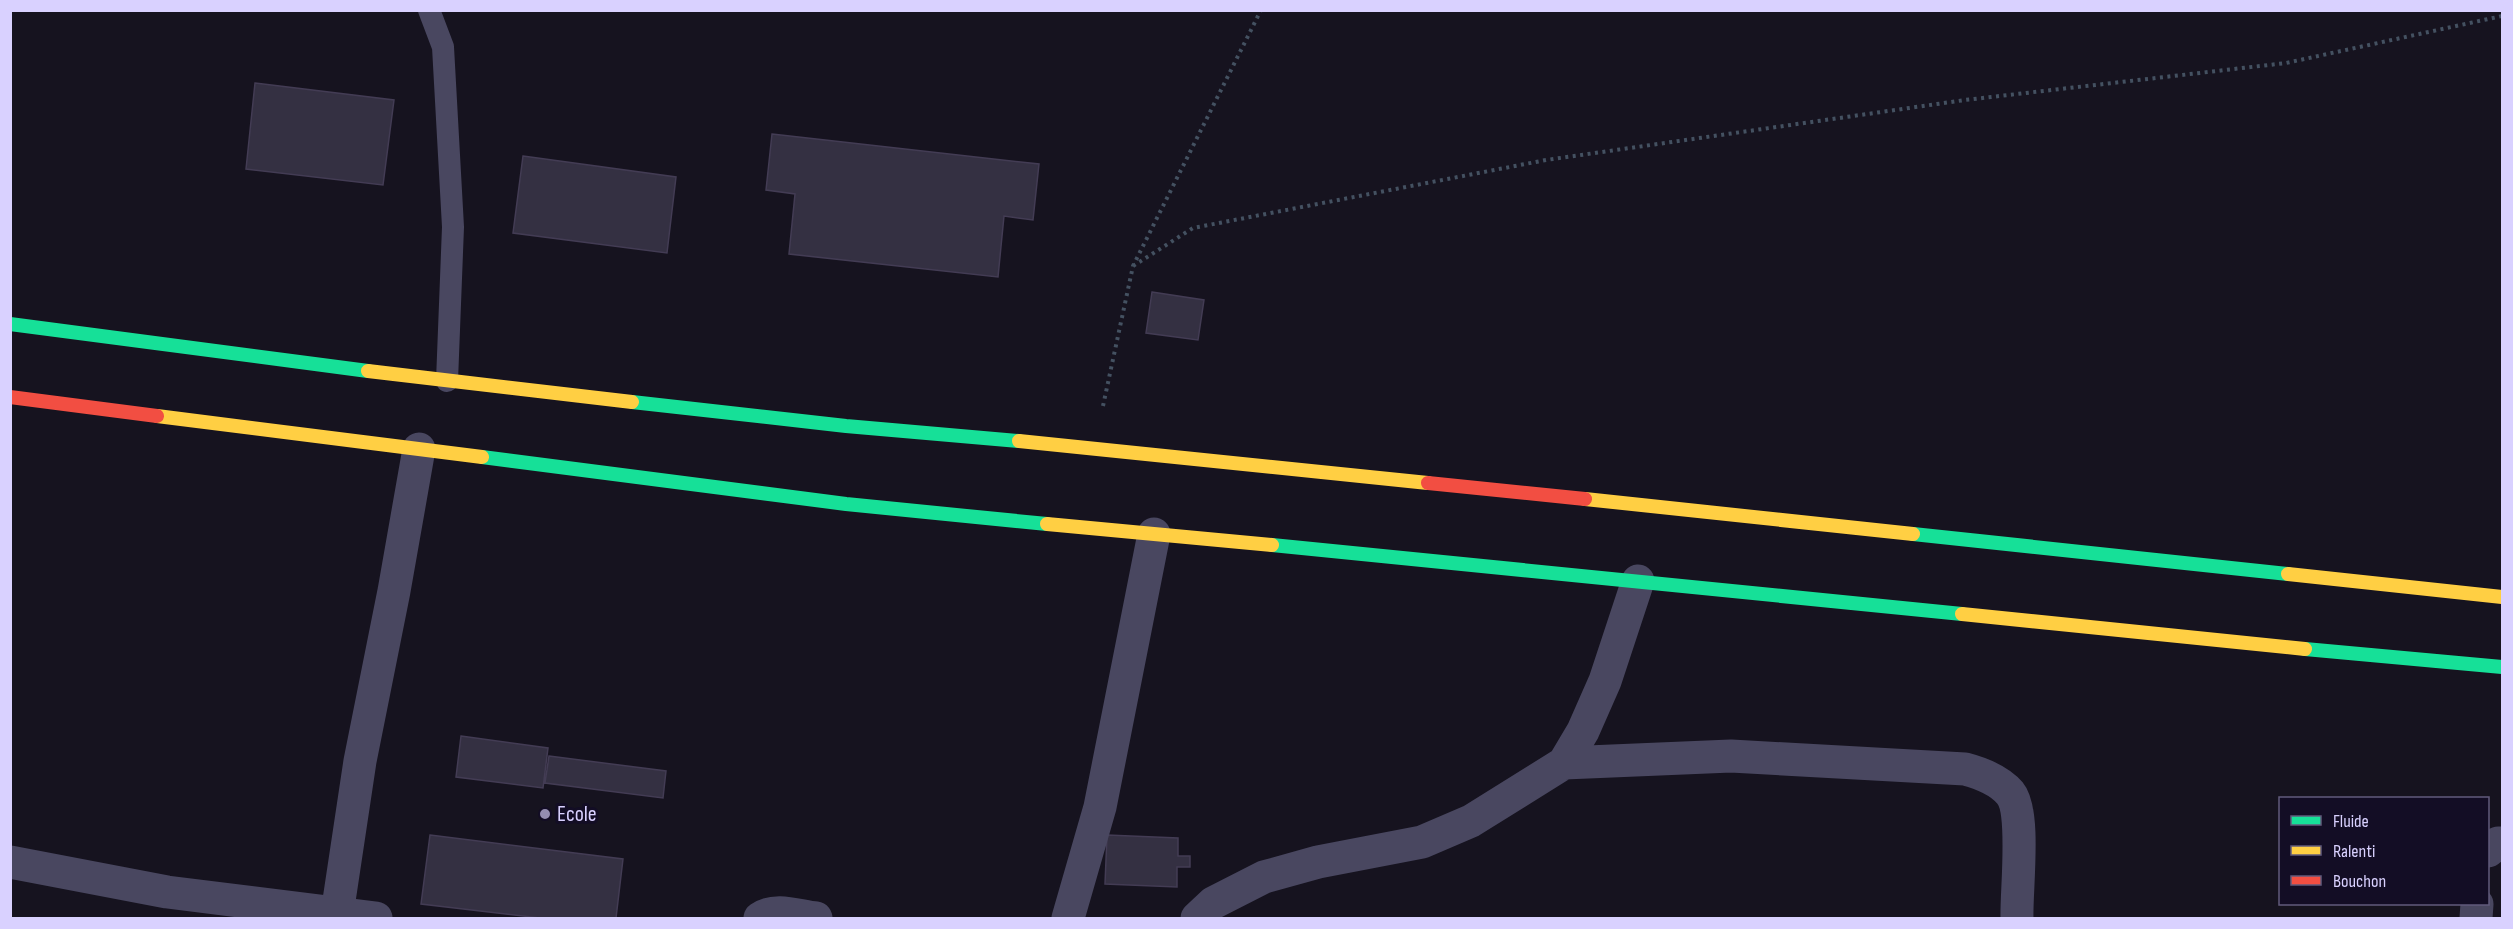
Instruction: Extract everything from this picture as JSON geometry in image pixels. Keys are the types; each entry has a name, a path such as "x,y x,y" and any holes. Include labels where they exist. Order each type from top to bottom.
{"street":[{"path":"10,324 447,381 846,426 1094,447 2502,597"},
{"path":"10,397 846,504 2502,667"},
{"path":"337,914 360,761 394,591 419,449"},
{"path":"1068,918 1100,807 1154,534"},
{"path":"1197,918 1213,903 1264,877 1318,862 1422,842 1471,821 1564,763 1583,731 1605,681 1638,581"},
{"path":"1564,763 1731,756 1965,769 1980,773 2011,793 2018,811 2017,918"},
{"path":"2489,850 2502,843"},
{"path":"10,862 167,891 376,918"},
{"path":"760,918 766,914 778,912 816,918"}],"lane":[{"path":"429,10 443,47 453,227 447,381"}],"path":[{"path":"1094,447 1133,266 1261,10"},
{"path":"1133,266 1193,228 1546,160 1965,100 2286,63 2502,16"}],"building":[{"path":"255,83 394,100 383,185 246,169"},
{"path":"772,134 1039,164 1033,220 1004,216 998,277 789,254 795,194 766,190"},
{"path":"523,156 676,177 667,253 513,233"},
{"path":"1152,292 1204,300 1198,340 1146,333"},
{"path":"461,736 548,748 543,788 456,777"},
{"path":"549,756 666,771 663,798 545,783"},
{"path":"430,835 623,859 616,918 540,918 421,904"},
{"path":"1107,835 1178,838 1178,856 1190,856 1190,867 1177,867 1177,887 1105,884"}],"traffic: fast":[{"path":"10,324 368,371"},
{"path":"632,402 846,426 1019,441"},
{"path":"482,457 846,504 1047,524"},
{"path":"1913,534 2288,574"},
{"path":"1272,545 1962,614"},
{"path":"2305,649 2502,667"}],"traffic: slow":[{"path":"368,371 632,402"},
{"path":"157,416 482,457"},
{"path":"1019,441 1428,483"},
{"path":"1585,499 1913,534"},
{"path":"1047,524 1272,545"},
{"path":"2288,574 2502,597"},
{"path":"1962,614 2305,649"}],"traffic: jam":[{"path":"10,397 157,416"},
{"path":"1428,483 1585,499"}],"place":[{"name":"Ecole","path":"545,814"}]}
